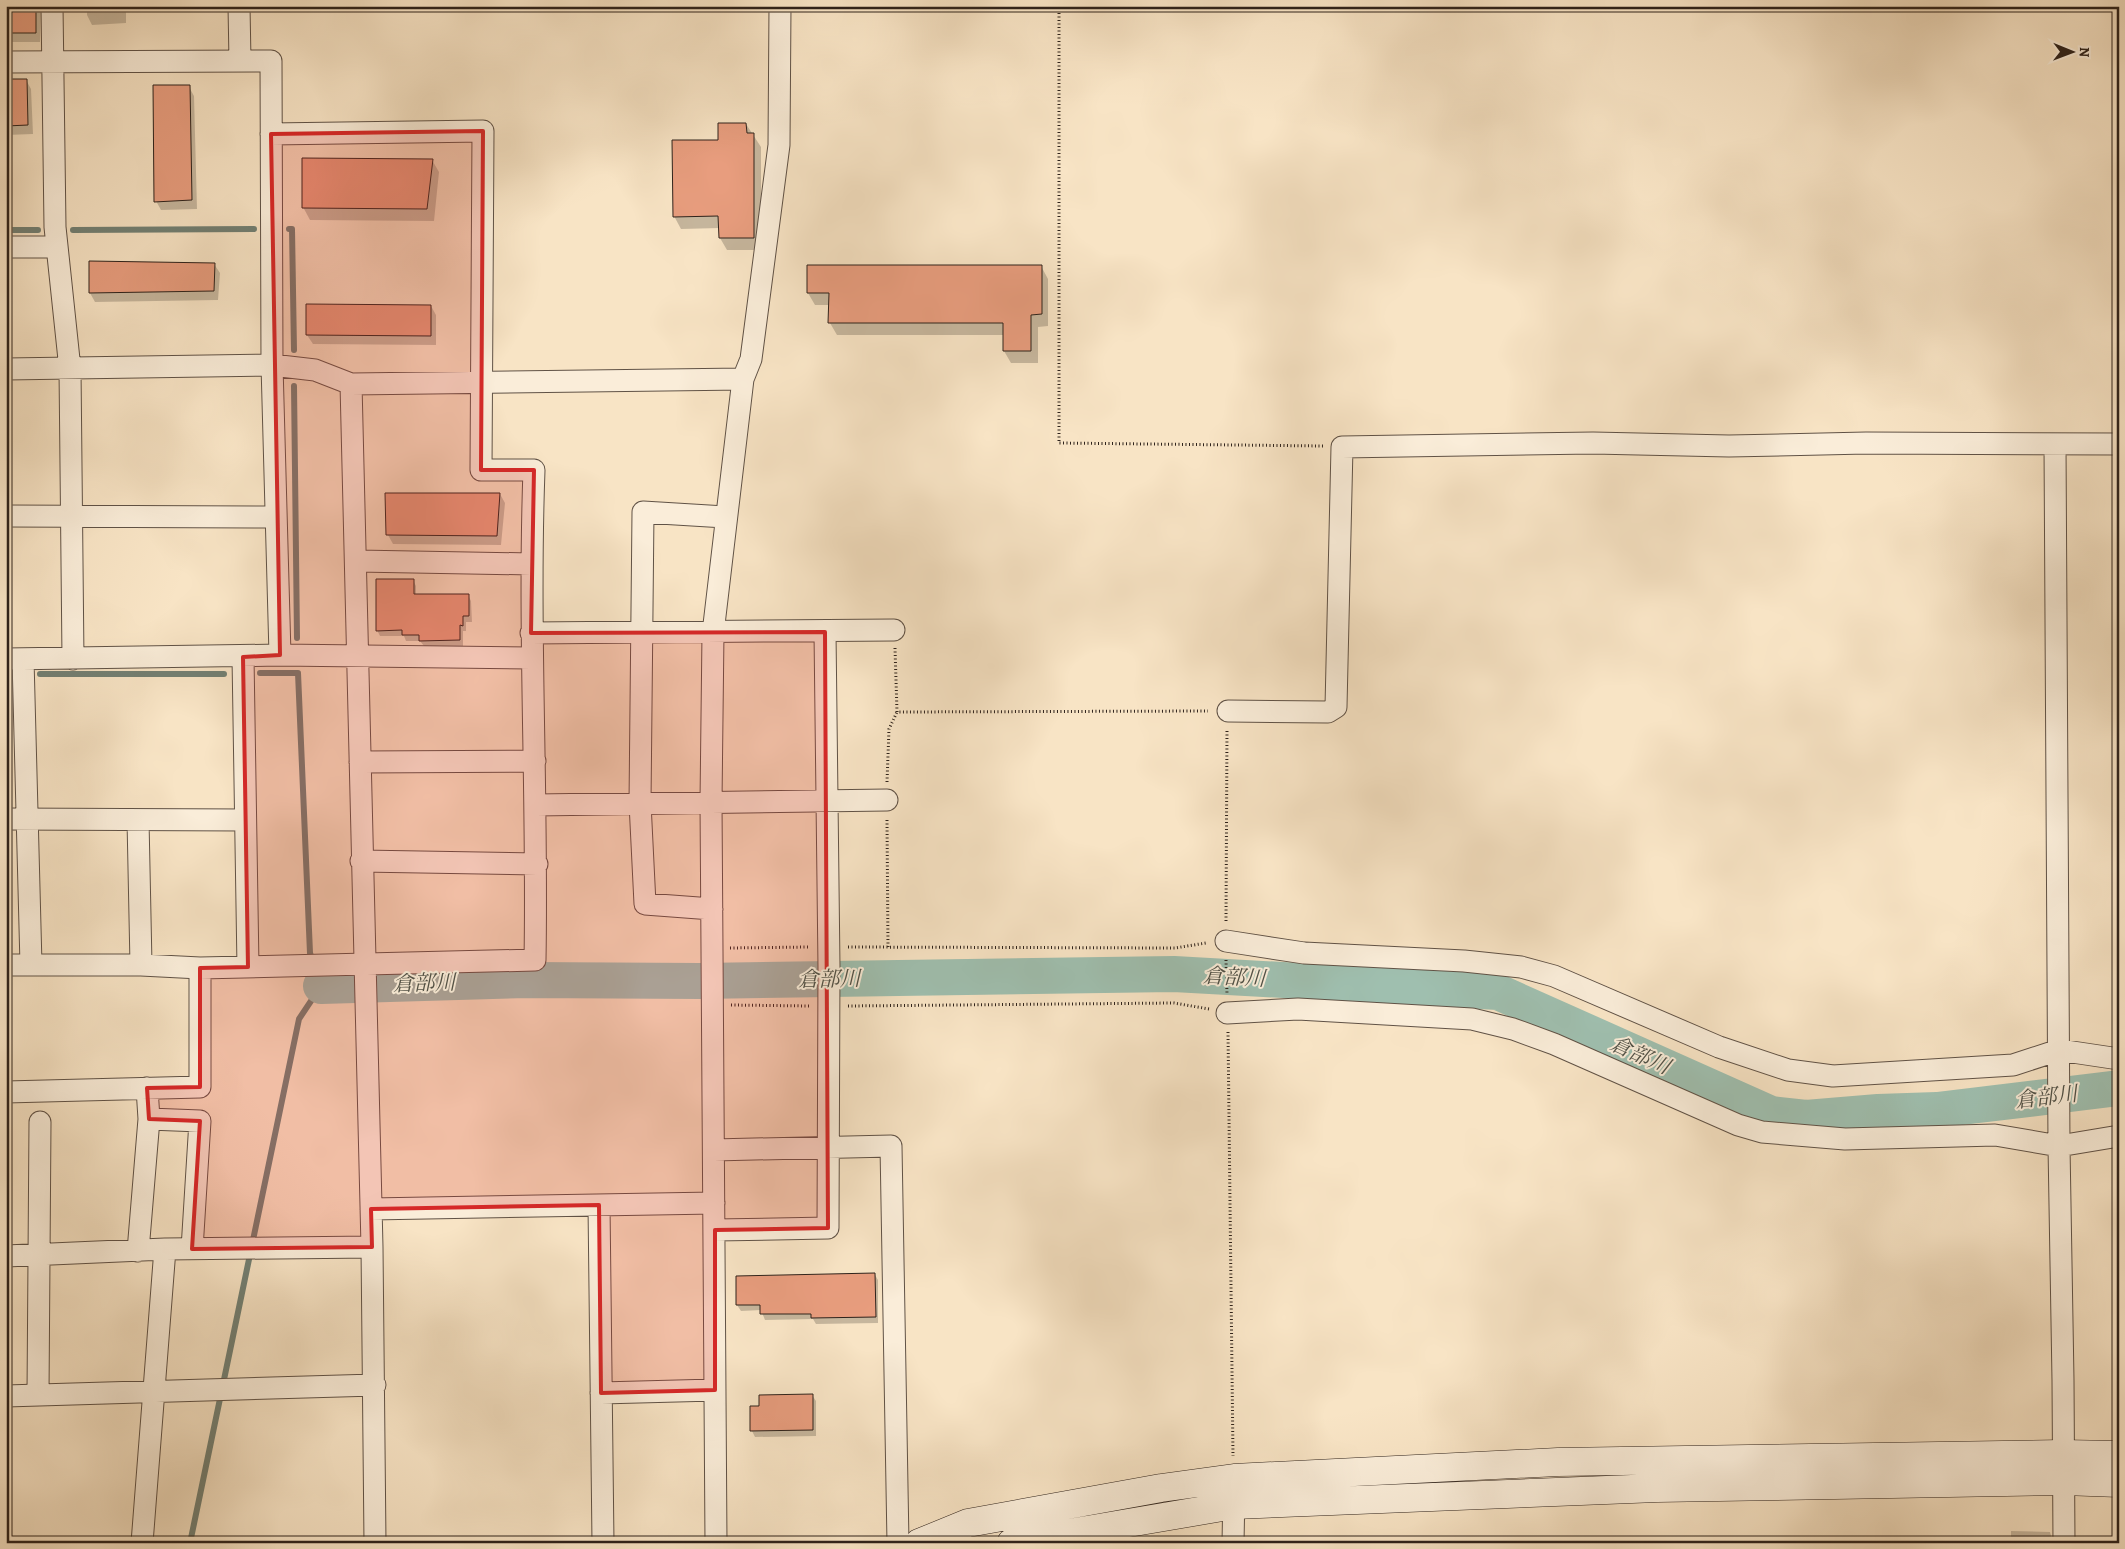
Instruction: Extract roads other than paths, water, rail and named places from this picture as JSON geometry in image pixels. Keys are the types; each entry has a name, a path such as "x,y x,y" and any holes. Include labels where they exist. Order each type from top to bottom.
{"street":[{"path":"52,6 57,247 70,369 73,659"},
{"path":"240,6 240,61"},
{"path":"716,1543 711,802 713,633 725,517 743,379 751,359 779,145 780,6"},
{"path":"6,62 270,61 272,365 280,655"},
{"path":"6,966 142,965 200,968 310,965 365,967 535,960 537,864 531,658 534,470 481,470 483,131 271,134"},
{"path":"6,247 57,247"},
{"path":"6,370 272,365 315,370 351,384 743,379"},
{"path":"351,384 357,561 356,657 375,1385 375,1543"},
{"path":"1228,711 1328,712 1336,707 1342,446 1593,444 1729,446 1866,443 2119,444"},
{"path":"2055,444 2059,1146 2064,1543"},
{"path":"712,909 645,904 640,803 643,512 725,517"},
{"path":"6,516 276,517"},
{"path":"357,561 531,564"},
{"path":"531,633 713,633 894,630"},
{"path":"715,1230 828,1228 829,977 825,632"},
{"path":"31,965 29,818 15,659 280,655 531,658"},
{"path":"243,657 248,967"},
{"path":"360,762 535,761"},
{"path":"536,805 886,800"},
{"path":"6,819 245,820"},
{"path":"138,820 142,965"},
{"path":"361,861 537,864"},
{"path":"1226,948 1521,967 1554,976 1720,1047 1788,1070 1833,1076 2013,1065 2059,1054 2119,1060"},
{"path":"6,1092 200,1087 200,968"},
{"path":"1227,1008 1298,1009 1472,1019 1513,1029 1554,1044 1738,1125 1762,1132 1845,1139 1995,1135 2059,1146 2119,1136"},
{"path":"138,1251 149,1119 147,1088"},
{"path":"149,1119 200,1121 192,1249"},
{"path":"38,1395 40,1122"},
{"path":"714,1150 891,1146 898,1543"},
{"path":"371,1210 714,1203"},
{"path":"599,1205 603,1543"},
{"path":"6,1256 165,1249 372,1246"},
{"path":"142,1543 165,1249"},
{"path":"6,1396 154,1390 375,1385"},
{"path":"601,1393 715,1390"},
{"path":"919,1543 968,1523 1161,1488 1234,1478 1558,1462 2062,1454 2119,1455"},
{"path":"1233,1543 1234,1478"},
{"path":"1011,1543 1234,1505 1657,1488 2063,1481 2119,1483"}],"waterway":[{"path":"73,230 254,229"},
{"path":"289,229 292,229 294,350"},
{"path":"6,230 38,230"},
{"path":"294,386 297,638"},
{"path":"190,1543 299,1019 321,986 310,953 298,673 260,673"},
{"path":"40,674 224,674"},
{"name":"倉部川","path":"321,986 526,980 700,981 1174,974 1498,992 1771,1114 1806,1118 1878,1112 1937,1110 2119,1088"}]}
